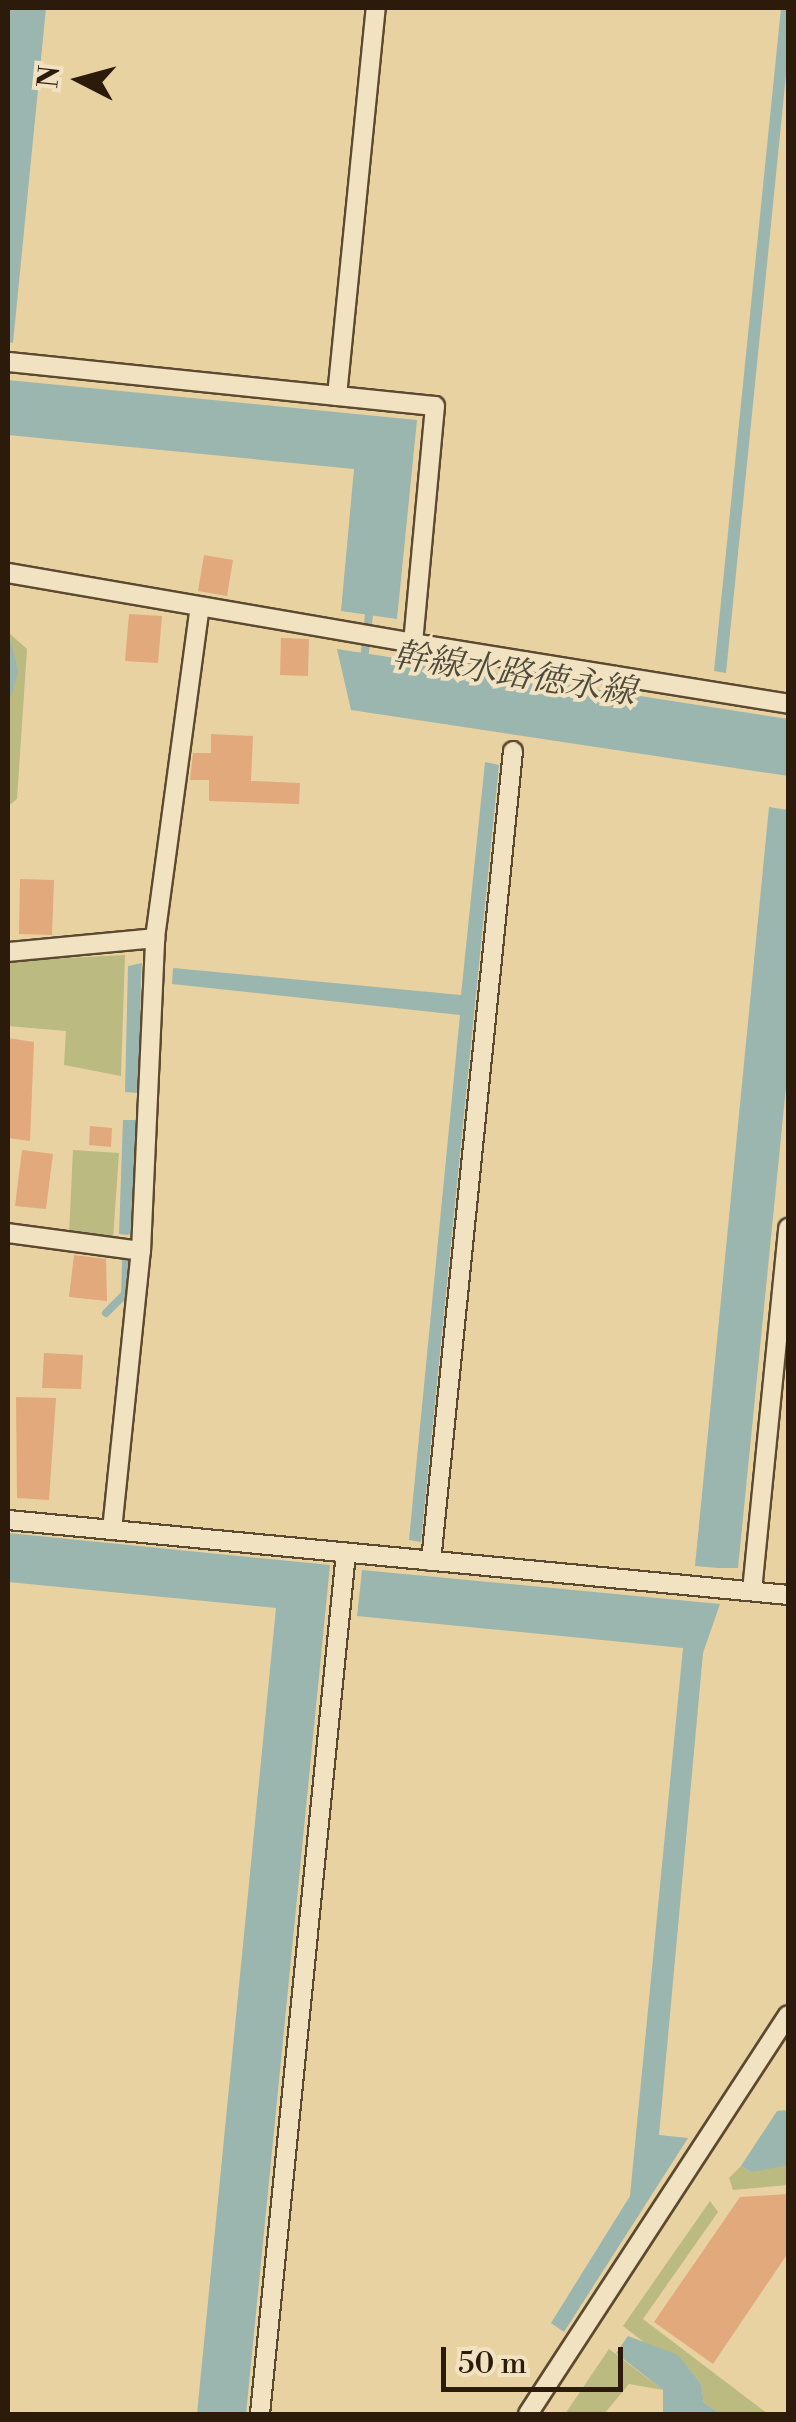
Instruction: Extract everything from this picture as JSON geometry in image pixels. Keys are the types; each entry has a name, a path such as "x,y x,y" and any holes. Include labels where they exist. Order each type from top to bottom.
{"street":[{"path":"337,396 376,8"},
{"path":"8,362 435,406 413,643"},
{"path":"8,573 788,704"},
{"path":"112,1530 141,1250 155,938 200,607"},
{"path":"431,1561 513,751"},
{"path":"8,952 155,938"},
{"path":"752,1592 788,1228"},
{"path":"8,1233 141,1250"},
{"path":"8,1520 788,1596"},
{"path":"260,2414 346,1553"},
{"path":"528,2414 788,2015"}],"shaded area":[{"path":"8,632 27,649 17,799 8,806"},
{"path":"125,955 121,1076 64,1065 66,1031 8,1026 8,961"},
{"path":"73,1150 119,1153 113,1239 69,1234"},
{"path":"773,2164 788,2165 788,2185 733,2190 729,2178 741,2166 751,2172"},
{"path":"710,2201 718,2212 643,2319 768,2414 721,2414 704,2403 701,2384 678,2356 654,2350 623,2326"},
{"path":"609,2349 663,2390 629,2384 604,2414 565,2414"}],"water":[{"path":"8,8 46,8 13,343 8,342"},
{"path":"781,8 788,8 788,55 726,673 714,671"},
{"path":"8,380 417,420 397,619 341,611 354,469 8,435"},
{"path":"337,649 788,719 788,776 351,710"},
{"path":"485,762 499,765 421,1542 409,1540 460,1015 172,984 173,968 461,995"},
{"path":"769,807 788,810 788,1067 738,1568 718,1568 695,1566"},
{"path":"142,963 139,1093 125,1092 128,966"},
{"path":"123,1120 138,1120 133,1233 127,1235 119,1234"},
{"path":"8,1533 330,1565 246,2414 197,2414 276,1608 8,1582"},
{"path":"362,1570 720,1604 703,1653 659,2135 688,2138 564,2332 551,2323 630,2196 683,1648 357,1616"},
{"path":"788,2110 788,2165 751,2172 741,2166 777,2111"},
{"path":"628,2336 678,2355 701,2384 704,2403 721,2414 663,2414 663,2390 616,2353"}],"building":[{"path":"204,555 233,560 227,596 198,591"},
{"path":"129,614 162,616 158,663 125,661"},
{"path":"281,638 309,639 308,676 280,675"},
{"path":"211,734 253,736 251,781 300,783 299,804 209,801 209,780 190,780 193,753 211,753"},
{"path":"20,879 54,880 52,935 19,934"},
{"path":"8,1038 34,1042 30,1141 8,1138"},
{"path":"90,1126 112,1128 111,1147 89,1145"},
{"path":"22,1150 53,1154 46,1209 15,1206"},
{"path":"74,1255 106,1259 107,1301 69,1297"},
{"path":"44,1353 83,1355 81,1389 42,1388"},
{"path":"16,1397 56,1398 49,1500 17,1498"},
{"path":"788,2194 788,2253 713,2364 654,2322 740,2197"}],"waterway":[{"name":"幹線水路徳永線","path":"364,661 370,605"},
{"path":"8,646 14,671 8,693"},
{"path":"106,1313 125,1294 126,1256"}]}
